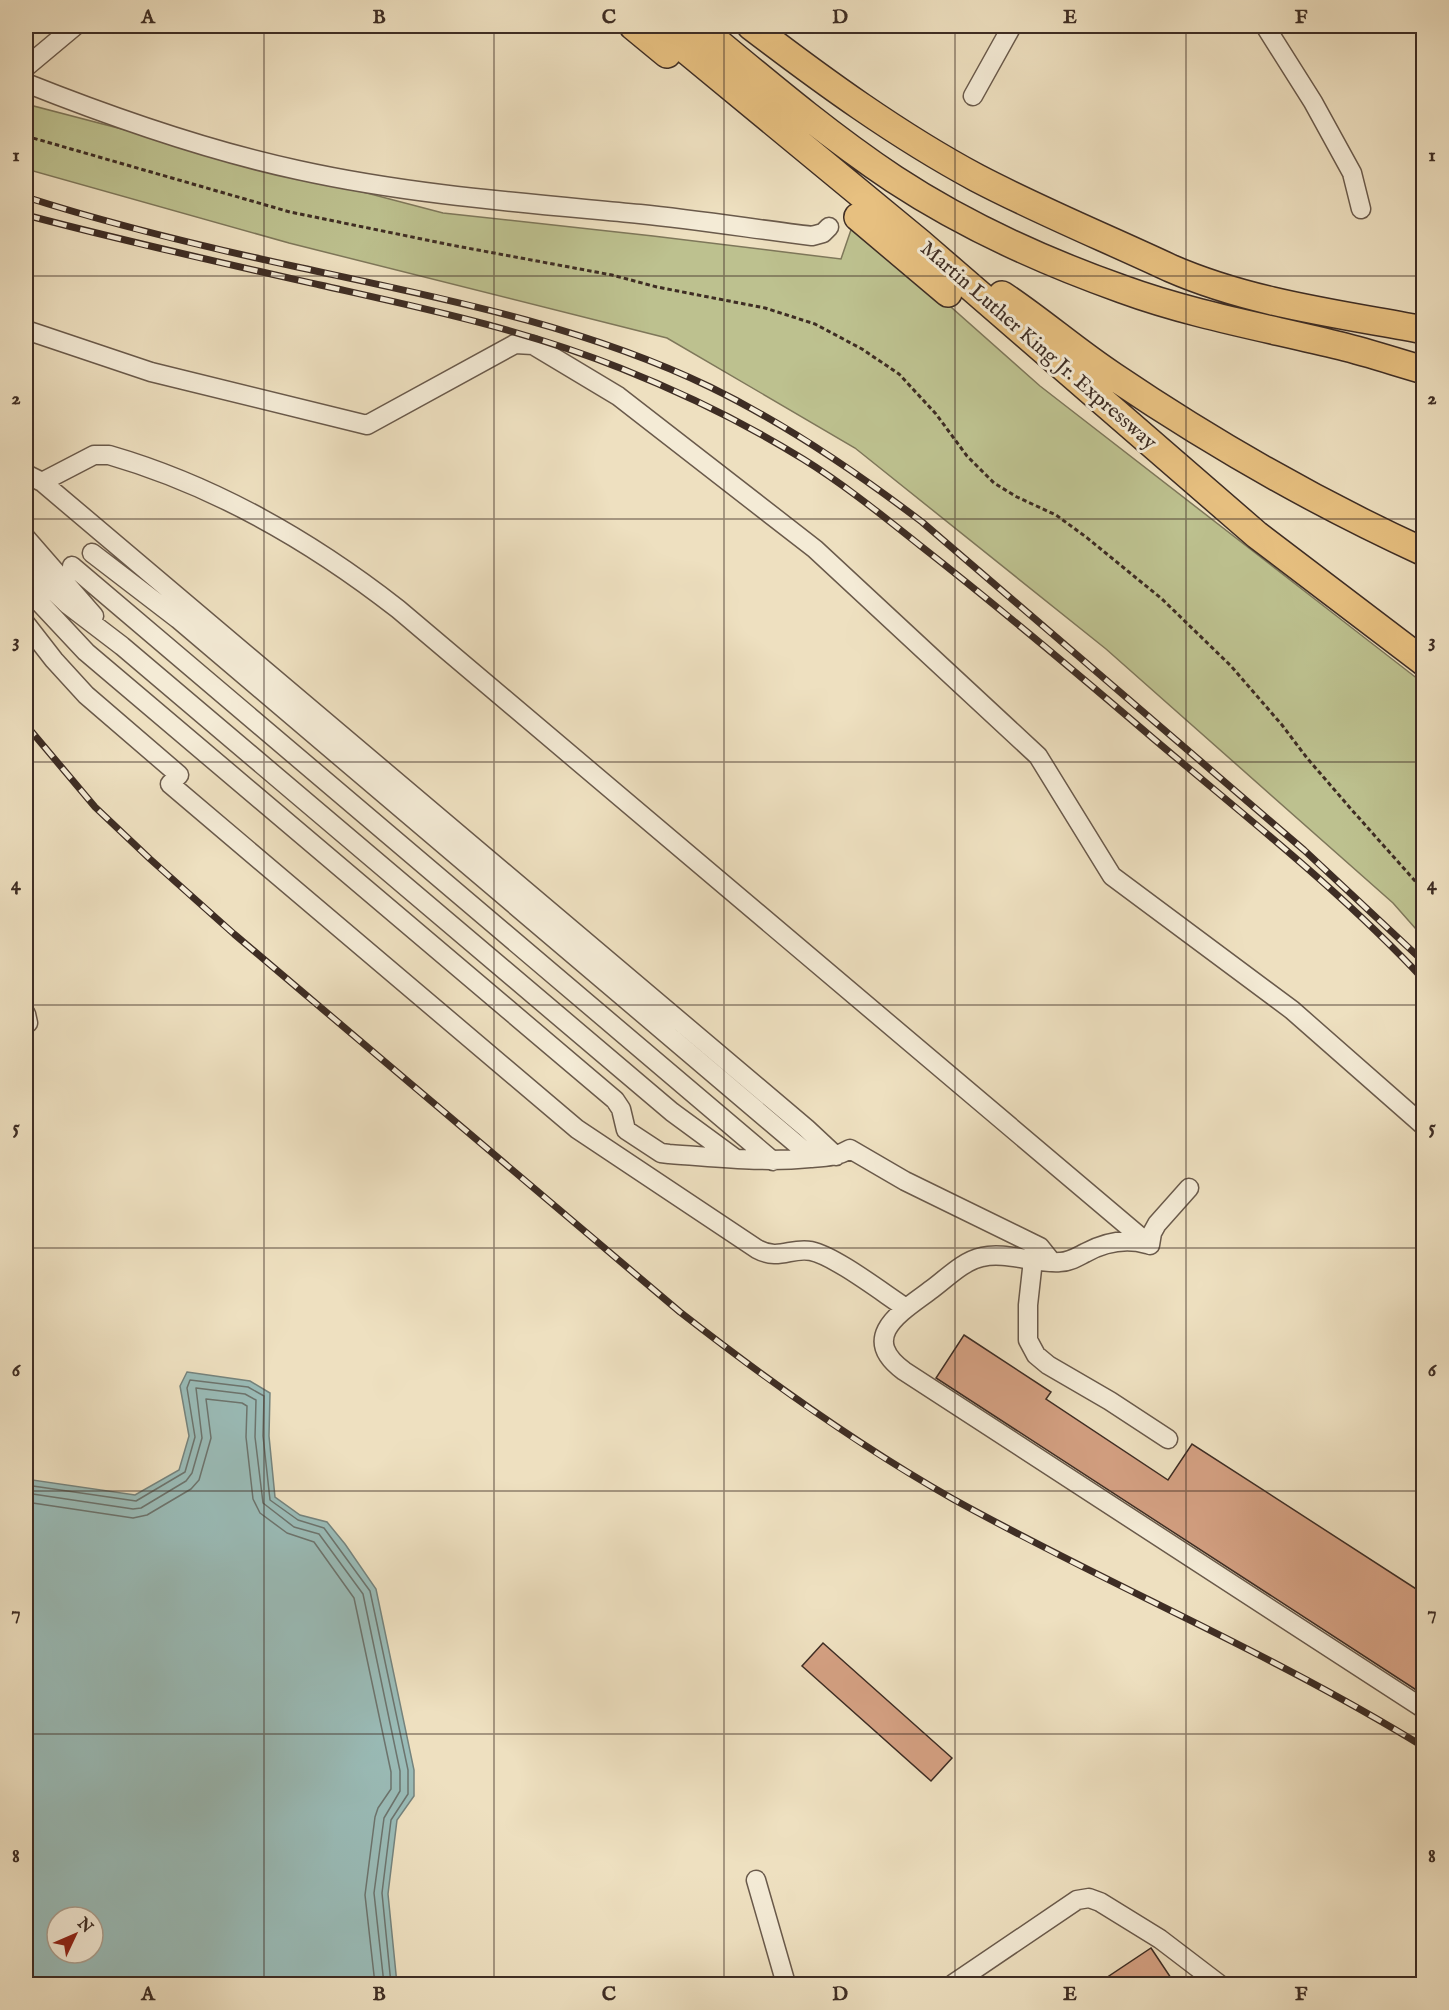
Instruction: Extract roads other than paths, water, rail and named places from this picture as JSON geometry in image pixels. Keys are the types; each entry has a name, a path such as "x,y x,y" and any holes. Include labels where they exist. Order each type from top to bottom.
{"highway":[{"path":"633,26 1008,344 1257,535"},
{"name":"Martin Luther King Jr. Expressway","path":"657,26 920,243 1257,535 1424,662"},
{"name":"Martin Luther King Jr. Expressway","path":"698,26 809,118 896,180 968,222 1043,258 1162,303 1351,349 1424,370"},
{"path":"751,26 834,88 939,156 1009,194 1194,279 1242,293 1330,313 1424,330"},
{"path":"1100,235 1287,289 1424,313"},
{"path":"920,243 1008,299 1111,375 1218,443 1325,504 1424,552"}],"street":[{"path":"26,67 75,26"},
{"path":"974,96 1012,26"},
{"path":"1265,26 1313,102 1352,173 1361,208"},
{"path":"26,83 106,114 201,145 298,170 435,194 641,215 812,236 823,233 829,227"},
{"path":"26,330 151,372 367,424 515,344 533,345 618,396 815,549 1038,756 1113,876 1292,1010 1424,1126"},
{"path":"42,482 94,455 109,455 222,498 272,523 335,562 407,616 1150,1245"},
{"path":"26,474 42,482 836,1156"},
{"path":"26,538 66,572 142,626 773,1161"},
{"path":"66,572 92,553 113,542"},
{"path":"92,553 178,619 813,1158"},
{"path":"26,560 67,604 108,634 672,1112 738,1160"},
{"path":"66,572 108,634"},
{"path":"26,588 86,652 615,1100 621,1109 626,1130 661,1153 773,1161 836,1156 850,1149 905,1181 1040,1246 1052,1262"},
{"path":"26,624 54,660 86,695 179,775 170,784 577,1129 763,1253 776,1255 807,1250 820,1253 906,1308"},
{"path":"122,646 142,626"},
{"path":"54,660 94,649 108,634"},
{"path":"26,1014 28,1023 26,1024"},
{"path":"646,1175 661,1153"},
{"path":"1150,1245 1152,1233 1157,1224 1189,1188"},
{"path":"1150,1245 1135,1241 1114,1242 1093,1249 1070,1261 1052,1262 997,1256 976,1258 906,1308 890,1323 884,1338 886,1352 899,1367 1424,1709"},
{"path":"1033,1260 1028,1328 1029,1340 1036,1355 1047,1365 1110,1401 1168,1439"},
{"path":"756,1880 786,1984"},
{"path":"953,1984 1077,1900 1089,1898 1100,1902 1160,1939 1219,1984"}],"water":[{"path":"187,1372 250,1381 270,1393 269,1436 275,1497 300,1515 327,1522 376,1589 414,1770 414,1796 397,1820 388,1894 397,1984 26,1984 26,1479 135,1495 179,1470 189,1436 180,1386"}],"railway":[{"path":"26,197 163,236 458,302 561,330 661,365 738,401 819,449 922,522 1304,850 1424,962"},
{"path":"26,215 173,252 434,311 547,342 644,378 690,398 759,433 849,490 1010,618 1293,856 1360,916 1424,980"},
{"path":"26,725 95,807 234,934 680,1312 779,1387 847,1434 953,1499 1308,1681 1424,1747"}]}
